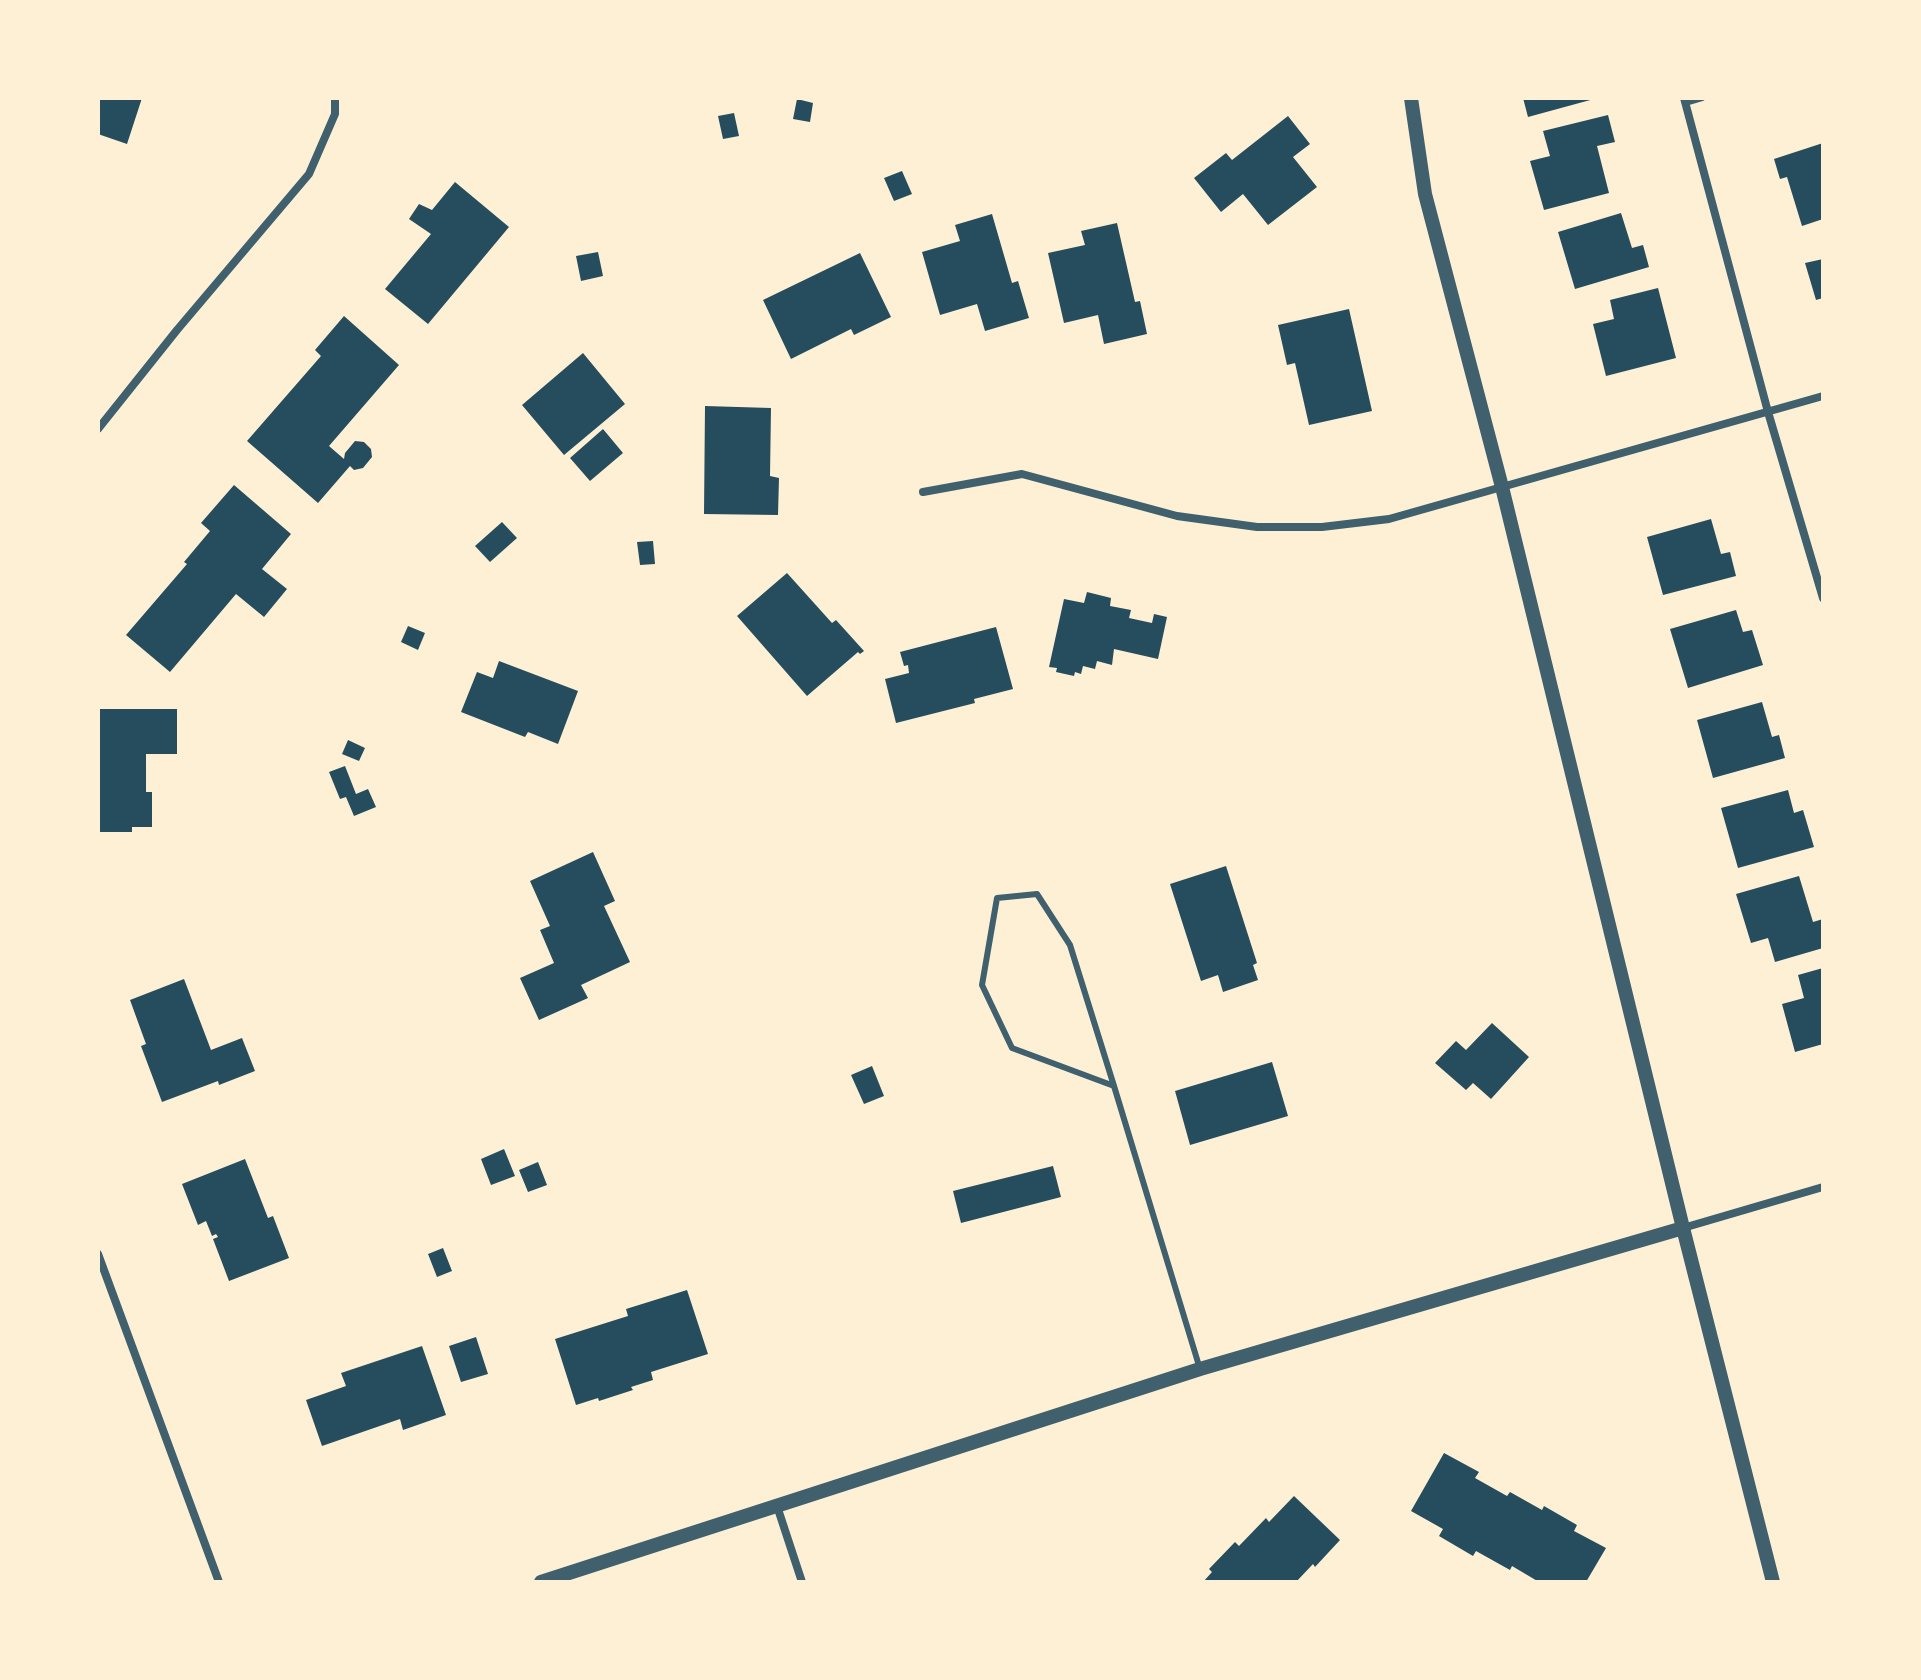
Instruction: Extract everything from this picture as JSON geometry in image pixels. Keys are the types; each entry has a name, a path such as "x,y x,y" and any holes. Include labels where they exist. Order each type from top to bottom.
{"street":[{"path":"98,429 309,174 335,114 335,98"},
{"path":"1411,98 1425,194 1502,487 1773,1582"},
{"path":"1685,101 1768,412 1823,598"},
{"path":"923,492 1022,474 1177,516 1257,527 1322,527 1389,519 1823,396"},
{"path":"541,1582 1200,1369 1823,1187"},
{"path":"98,1254 219,1582"},
{"path":"777,1506 802,1582"}],"lane":[{"path":"1685,101 1702,98"},
{"path":"1114,1086 1012,1048 982,985 997,898 1037,894 1070,945 1114,1086 1200,1369"}],"building":[{"path":"98,98 142,98 127,144 98,134"},
{"path":"1523,98 1594,98 1594,99 1528,117"},
{"path":"797,99 813,103 810,122 793,119"},
{"path":"734,113 739,136 723,139 718,116"},
{"path":"1608,115 1615,142 1597,146 1609,193 1544,210 1530,161 1550,156 1543,131"},
{"path":"1288,116 1310,144 1293,157 1317,187 1268,225 1243,194 1221,212 1194,178 1226,153 1232,160"},
{"path":"1823,143 1823,219 1802,226 1787,177 1780,179 1774,159"},
{"path":"902,171 912,194 894,201 884,178"},
{"path":"455,182 509,227 428,324 385,289 431,234 409,219 419,204 432,210"},
{"path":"1621,213 1632,248 1643,245 1649,267 1575,289 1558,232"},
{"path":"992,214 1012,283 1018,281 1029,318 985,331 977,304 940,315 922,252 960,241 955,225"},
{"path":"1117,223 1135,302 1140,301 1147,334 1104,344 1098,315 1064,323 1048,253 1085,245 1081,231"},
{"path":"598,252 603,276 581,281 576,256"},
{"path":"860,253 891,317 854,335 851,329 791,359 763,300"},
{"path":"1823,259 1823,298 1816,300 1805,263"},
{"path":"1658,288 1676,358 1606,376 1593,324 1614,319 1610,300"},
{"path":"1349,309 1372,411 1309,425 1295,363 1287,365 1278,325"},
{"path":"344,316 399,365 329,446 344,459 355,441 364,442 371,449 372,457 363,468 354,470 350,466 318,503 247,441 321,356 315,350"},
{"path":"583,353 625,404 564,455 522,405"},
{"path":"705,406 771,408 770,476 779,478 778,515 704,514"},
{"path":"603,429 623,453 590,481 570,458"},
{"path":"234,485 291,534 262,569 287,589 264,617 236,594 170,672 126,635 187,564 184,562 210,531 201,523"},
{"path":"1711,519 1721,554 1730,552 1736,576 1663,595 1647,537"},
{"path":"502,522 517,538 490,562 475,546"},
{"path":"653,541 655,564 640,565 637,542"},
{"path":"787,573 832,623 836,620 864,651 858,652 807,696 737,616"},
{"path":"1087,592 1111,598 1110,606 1131,610 1129,618 1152,623 1154,614 1167,617 1158,659 1114,649 1112,665 1097,661 1095,669 1083,666 1081,674 1075,672 1074,676 1049,667 1064,599 1084,603"},
{"path":"1736,610 1743,632 1752,630 1763,665 1688,688 1670,629"},
{"path":"408,626 425,633 418,650 401,642"},
{"path":"996,627 1013,689 974,699 975,703 896,723 885,679 909,673 900,652"},
{"path":"499,661 578,691 558,744 528,732 525,737 461,712 477,672 493,678"},
{"path":"1762,702 1772,737 1779,735 1785,758 1713,778 1697,720"},
{"path":"98,709 177,709 177,754 146,754 146,792 152,792 152,827 132,827 132,832 98,832"},
{"path":"348,740 365,748 359,761 342,754"},
{"path":"345,766 356,794 368,789 376,807 354,816 346,797 340,799 329,772"},
{"path":"1788,790 1794,813 1803,810 1814,847 1738,868 1721,808"},
{"path":"593,852 615,901 604,906 630,962 581,985 588,998 539,1020 520,978 554,963 540,930 550,926 530,881"},
{"path":"1226,866 1257,963 1253,965 1258,980 1223,992 1218,975 1201,981 1170,884"},
{"path":"1799,876 1813,922 1823,919 1823,948 1775,962 1768,938 1751,943 1736,894"},
{"path":"1823,968 1823,1044 1795,1052 1782,1004 1804,998 1798,975"},
{"path":"184,979 211,1050 242,1038 255,1071 162,1102 141,1046 146,1044 130,1000"},
{"path":"1492,1023 1529,1057 1491,1099 1473,1083 1466,1090 1435,1063 1456,1041 1466,1050"},
{"path":"1272,1062 1288,1116 1190,1145 1175,1091"},
{"path":"872,1066 884,1096 864,1104 851,1075"},
{"path":"504,1149 515,1176 491,1185 481,1159"},
{"path":"245,1159 268,1218 273,1216 289,1258 229,1281 213,1239 218,1237 216,1234 212,1236 206,1221 198,1225 182,1184"},
{"path":"538,1162 547,1185 528,1192 519,1170"},
{"path":"1053,1166 1061,1197 961,1223 953,1191"},
{"path":"443,1248 452,1271 437,1277 428,1254"},
{"path":"687,1290 708,1354 651,1372 653,1380 631,1387 633,1390 576,1405 555,1339 628,1316 626,1309"},
{"path":"476,1337 488,1374 461,1382 449,1346"},
{"path":"422,1346 446,1415 403,1430 400,1419 322,1446 306,1400 346,1386 341,1373"},
{"path":"1444,1453 1479,1472 1475,1478 1507,1496 1510,1492 1542,1510 1544,1506 1577,1525 1574,1531 1606,1548 1586,1582 1539,1582 1512,1566 1510,1570 1476,1551 1473,1556 1439,1536 1443,1529 1411,1511"},
{"path":"1294,1496 1340,1540 1315,1567 1313,1564 1296,1582 1203,1582 1212,1572 1209,1569 1235,1542 1239,1546 1266,1518 1269,1522"}]}
